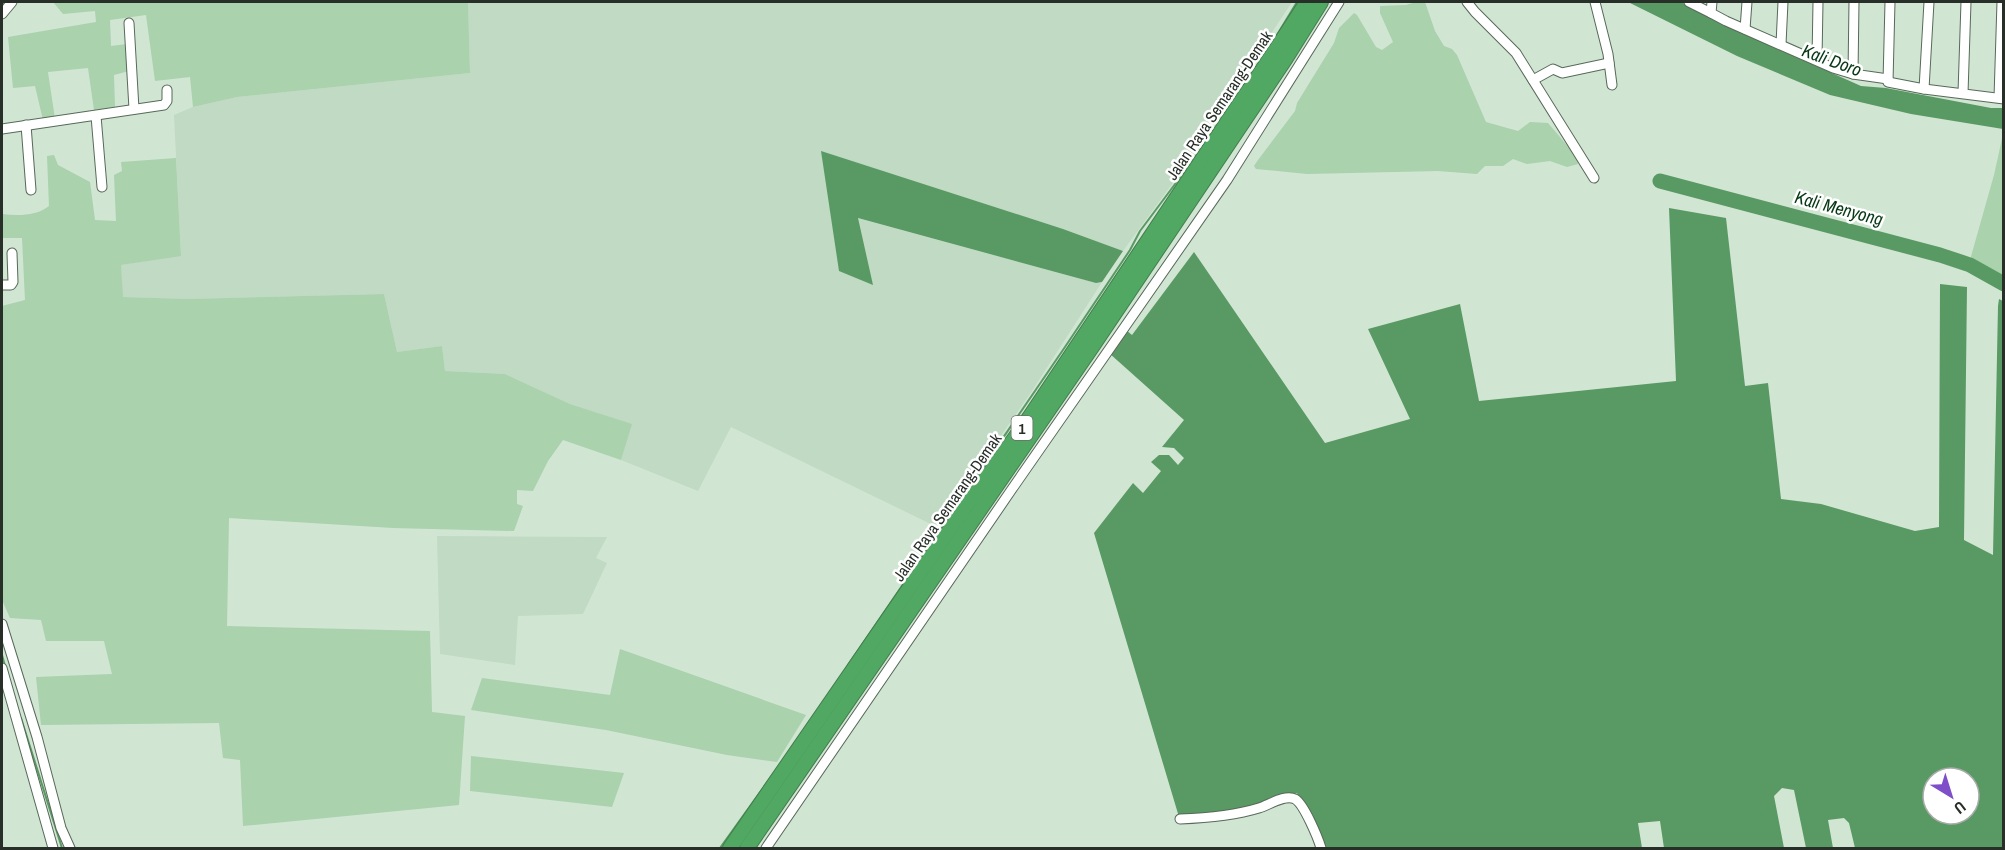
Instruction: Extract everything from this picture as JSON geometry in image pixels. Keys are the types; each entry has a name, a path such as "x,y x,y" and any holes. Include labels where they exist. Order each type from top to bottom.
{"highway":[{"name":"Jalan Raya Semarang-Demak","path":"730,849 1060,373 1307,2"},
{"name":"Jalan Raya Semarang-Demak","path":"747,849 893,639 1286,58 1321,2"},
{"path":"880,632 893,639"}],"street":[{"path":"2,14 12,2"},
{"path":"766,849 1005,498 1227,180 1339,2"},
{"path":"1467,2 1474,12 1516,53 1594,178"},
{"path":"1595,2 1612,85"},
{"path":"1689,2 1833,68 1888,80 1890,83 2002,98 2002,2"},
{"path":"1711,13 1712,2"},
{"path":"1745,29 1747,2"},
{"path":"1781,45 1783,2"},
{"path":"1816,60 1818,2"},
{"path":"1853,74 1854,2"},
{"path":"1888,80 1890,2"},
{"path":"1924,89 1929,2"},
{"path":"1963,93 1966,2"},
{"path":"129,23 134,110"},
{"path":"1533,80 1553,69 1562,73 1609,63"},
{"path":"2,129 165,104 167,90"},
{"path":"96,116 102,188"},
{"path":"26,126 31,190"},
{"path":"1208,174 1227,180"},
{"path":"2,285 11,285 13,282 12,253"},
{"path":"2,624 33,746 53,849"},
{"path":"2,668 70,849"},
{"path":"1180,819 1231,815 1292,798 1301,806 1321,849"}],"shaded area":[{"path":"53,2 468,2 470,73 237,97 193,107 190,77 155,81 146,15 110,20 111,46 127,44 129,71 114,75 115,107 94,110 88,68 48,72 55,119 43,120 35,86 13,88 8,37 96,22 95,11 63,14"},
{"path":"468,2 1292,2 1172,184 1123,251 1063,229 822,152 857,218 1096,283 1102,282 1030,394 937,527 731,427 698,491 621,460 631,424 570,404 505,374 445,371 442,346 397,352 384,294 188,299 122,297 121,265 181,255 174,115 193,107 237,97 470,73"},
{"path":"1425,2 1435,31 1444,46 1452,49 1457,55 1486,122 1518,131 1530,122 1548,123 1577,157 1578,164 1567,167 1550,161 1527,164 1513,159 1503,166 1485,166 1477,174 1438,171 1307,174 1256,169 1254,166 1258,160 1295,111 1297,103 1334,43 1339,28 1354,13 1376,47 1382,50 1393,42 1380,13 1380,6 1406,5"},
{"path":"1628,2 1681,2 1749,36 1861,86 1886,88 1991,108 2003,108 2003,129 1911,114 1830,95 1737,56"},
{"path":"2003,134 2003,278 1970,260"},
{"path":"821,151 1063,229 1123,251 1102,282 1096,283 858,218 873,285 839,271"},
{"path":"54,155 58,165 90,182 95,220 116,221 114,175 122,171 121,162 176,158 181,256 121,265 123,297 188,299 384,294 397,352 442,346 445,371 505,374 570,404 632,424 621,460 563,440 548,461 533,491 517,490 517,504 523,506 514,531 393,528 229,518 227,626 430,631 432,712 465,716 459,805 243,826 240,760 223,758 219,723 41,725 36,677 112,674 104,641 46,641 41,620 10,618 2,600 2,306 25,300 22,238 2,238 2,214 39,212 49,206 47,156"},
{"path":"1669,208 1726,218 1745,386 1768,383 1781,499 1821,504 1915,531 1939,527 1940,284 1967,287 1964,540 1993,555 1998,306 1999,299 2003,301 2003,848 1855,848 1849,823 1844,818 1828,820 1833,848 1806,848 1794,790 1782,788 1774,796 1784,848 1664,848 1660,821 1638,823 1642,848 1323,848 1297,793 1259,807 1179,817 1094,533 1133,483 1143,493 1161,471 1151,462 1159,455 1169,455 1178,465 1184,458 1174,448 1162,447 1184,420 1109,353 1126,330 1132,335 1194,252 1325,443 1410,419 1368,329 1460,304 1479,401 1676,381"},
{"path":"437,536 607,537 596,558 607,563 583,614 518,616 515,665 440,654"},
{"path":"620,649 806,715 777,762 727,755 606,730 471,710 482,678 610,695"},
{"path":"471,756 624,773 612,807 470,791"}],"waterway":[{"path":"2,6 5,2"},
{"path":"1266,53 1297,2"},
{"path":"848,665 1065,347 1130,250 1140,231 1199,152"},
{"name":"Kali Menyong","path":"1660,181 1940,255 1970,265 2004,284"},
{"path":"2,655 5,666"},
{"path":"21,718 62,848"},
{"path":"720,848 786,756"}],"water label":[{"name":"Kali Doro","path":"1832,60"}]}
